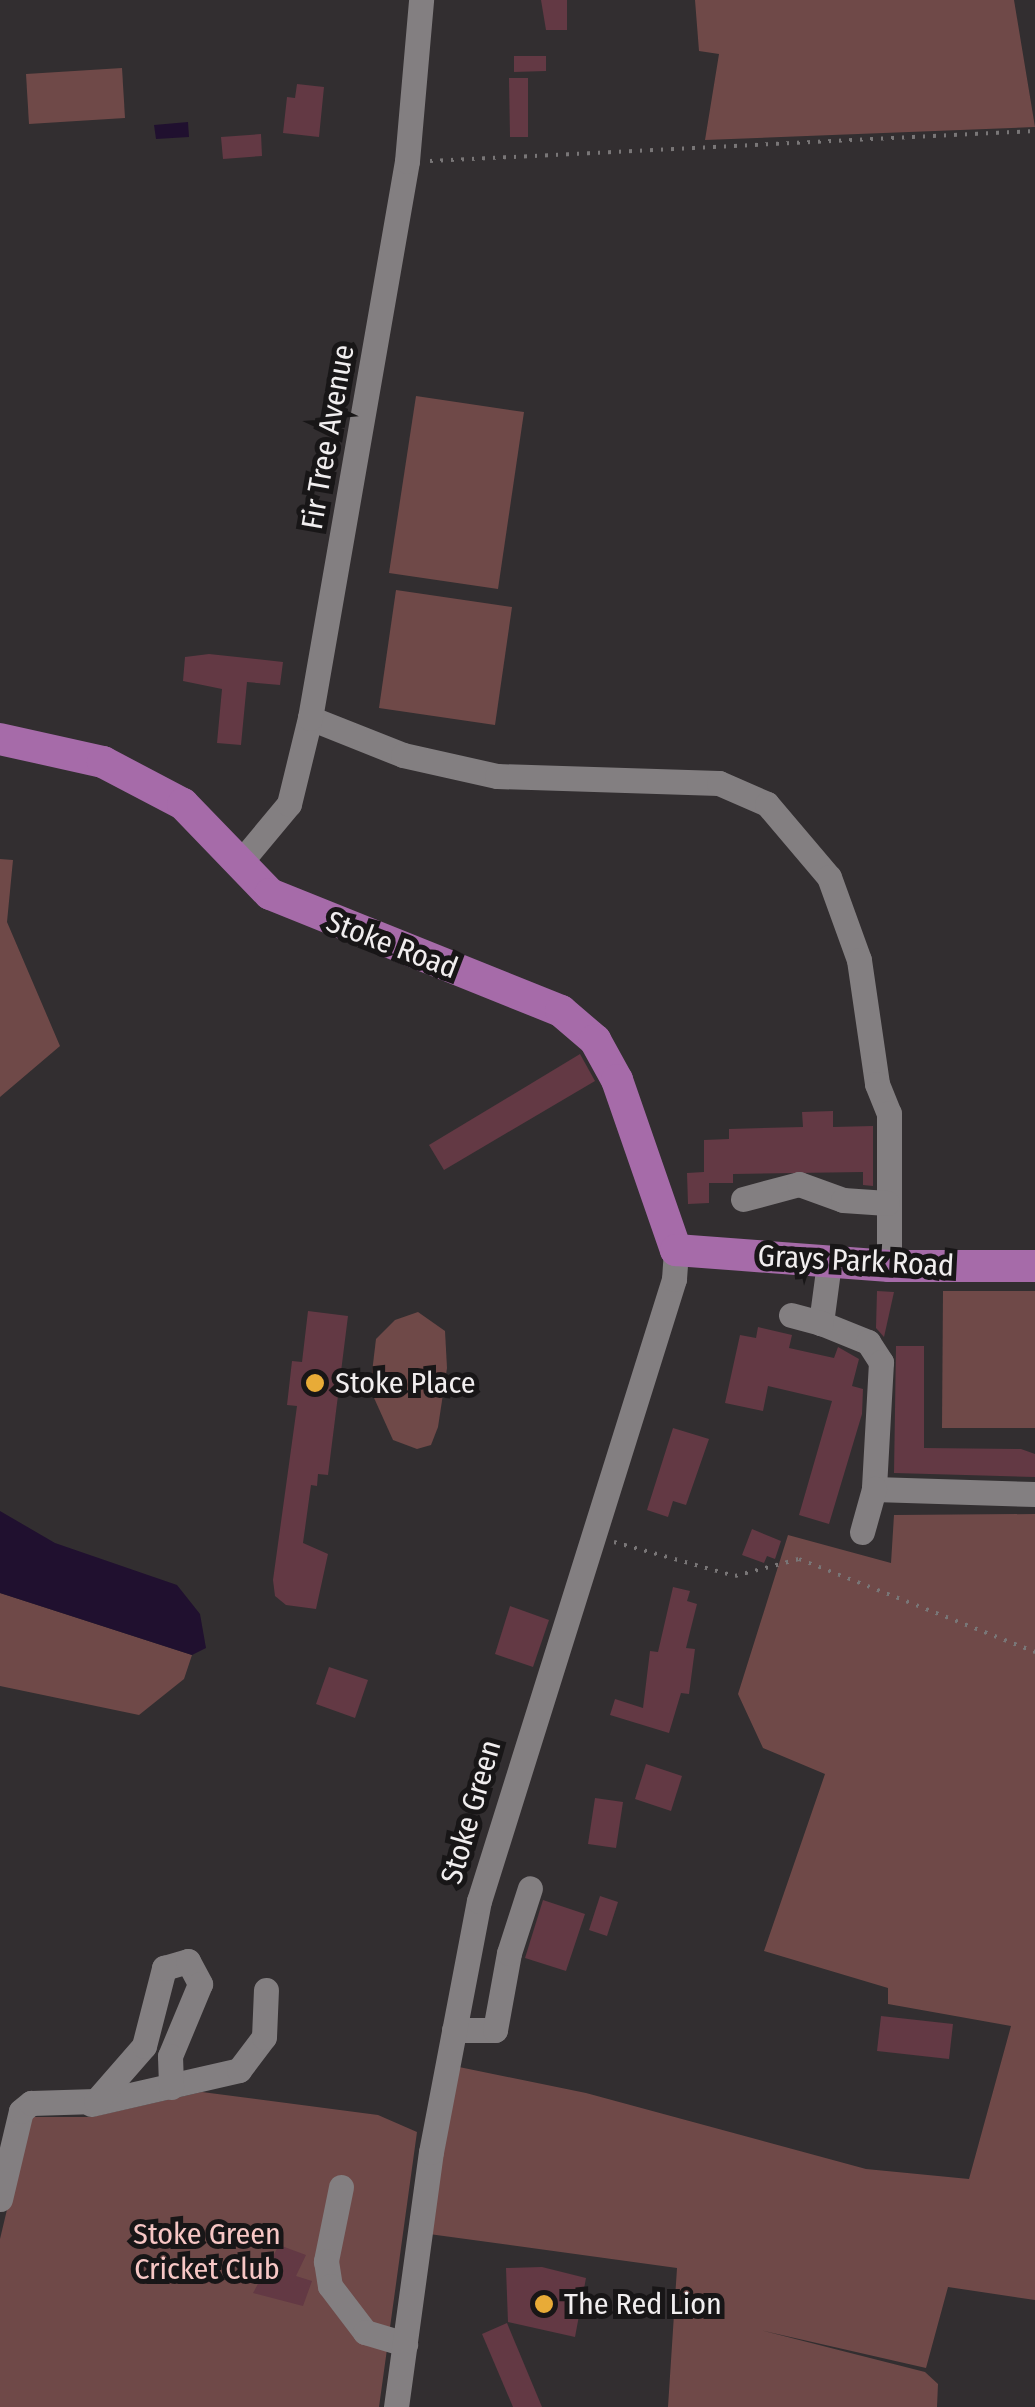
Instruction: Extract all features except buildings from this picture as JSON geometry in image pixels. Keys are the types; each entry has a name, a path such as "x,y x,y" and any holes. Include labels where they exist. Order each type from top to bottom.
{"main road":[{"name":"Stoke Road","path":"0,739 102,762 184,804 270,894 561,1011 595,1040 618,1080 676,1250"},
{"name":"Grays Park Road","path":"676,1250 888,1266 1035,1266"}],"street":[{"name":"Fir Tree Avenue","path":"239,864 289,804 310,718 407,161 420,0"},
{"path":"310,718 403,755 497,776 718,783 766,804 828,877 859,960 877,1084 890,1113 888,1266"},
{"path":"743,1199 799,1184 844,1200 886,1203"},
{"name":"Stoke Green","path":"396,2407 454,2030 497,1828 674,1278 676,1250"},
{"path":"821,1323 829,1263"},
{"path":"791,1315 821,1323 877,1348 874,1489 862,1532"},
{"path":"874,1489 1035,1494"},
{"path":"454,2030 495,2030 509,1953 530,1888"},
{"path":"91,2104 144,2046 164,1968 188,1961 200,1984 170,2056 172,2087"},
{"path":"0,2199 21,2111 44,2101 91,2104 216,2078 252,2059 264,2037 266,1990"},
{"path":"144,2046 170,2056"},
{"path":"341,2187 326,2261 330,2286 365,2332 405,2344"}],"path":[{"path":"449,160 1035,132"},
{"path":"592,1536 735,1576 799,1559 1035,1652"}],"green space":[{"path":"695,0 1014,0 1035,127 705,140 719,54 699,51"},
{"path":"122,68 125,118 29,124 26,74"},
{"path":"416,396 524,412 498,589 389,573"},
{"path":"396,590 512,607 495,725 379,708"},
{"path":"0,859 13,860 7,922 60,1046 0,1097"},
{"path":"943,1291 1035,1291 1035,1428 942,1428"},
{"path":"418,1312 445,1331 447,1368 438,1427 431,1445 417,1449 393,1440 370,1389 376,1339 395,1320"},
{"path":"1035,1514 1035,2300 948,2287 926,2368 760,2330 925,2372 938,2384 937,2407 668,2407 677,2268 429,2234 459,2067 586,2093 866,2169 969,2179 1011,2026 888,2004 888,1988 764,1951 825,1774 763,1748 738,1694 788,1535 891,1563 894,1515"},
{"path":"0,1593 192,1655 184,1679 139,1715 0,1686"},
{"name":"Stoke Green Cricket Club","path":"202,2092 378,2115 417,2132 379,2407 0,2407 0,2239 29,2117 92,2117"}],"shaded area":[{"path":"188,122 189,137 156,139 154,125"},
{"path":"0,1511 55,1543 177,1585 200,1614 206,1648 192,1655 0,1593"}],"place":[{"name":"Stoke Place","path":"315,1383"},
{"name":"The Red Lion","path":"544,2304"}]}
